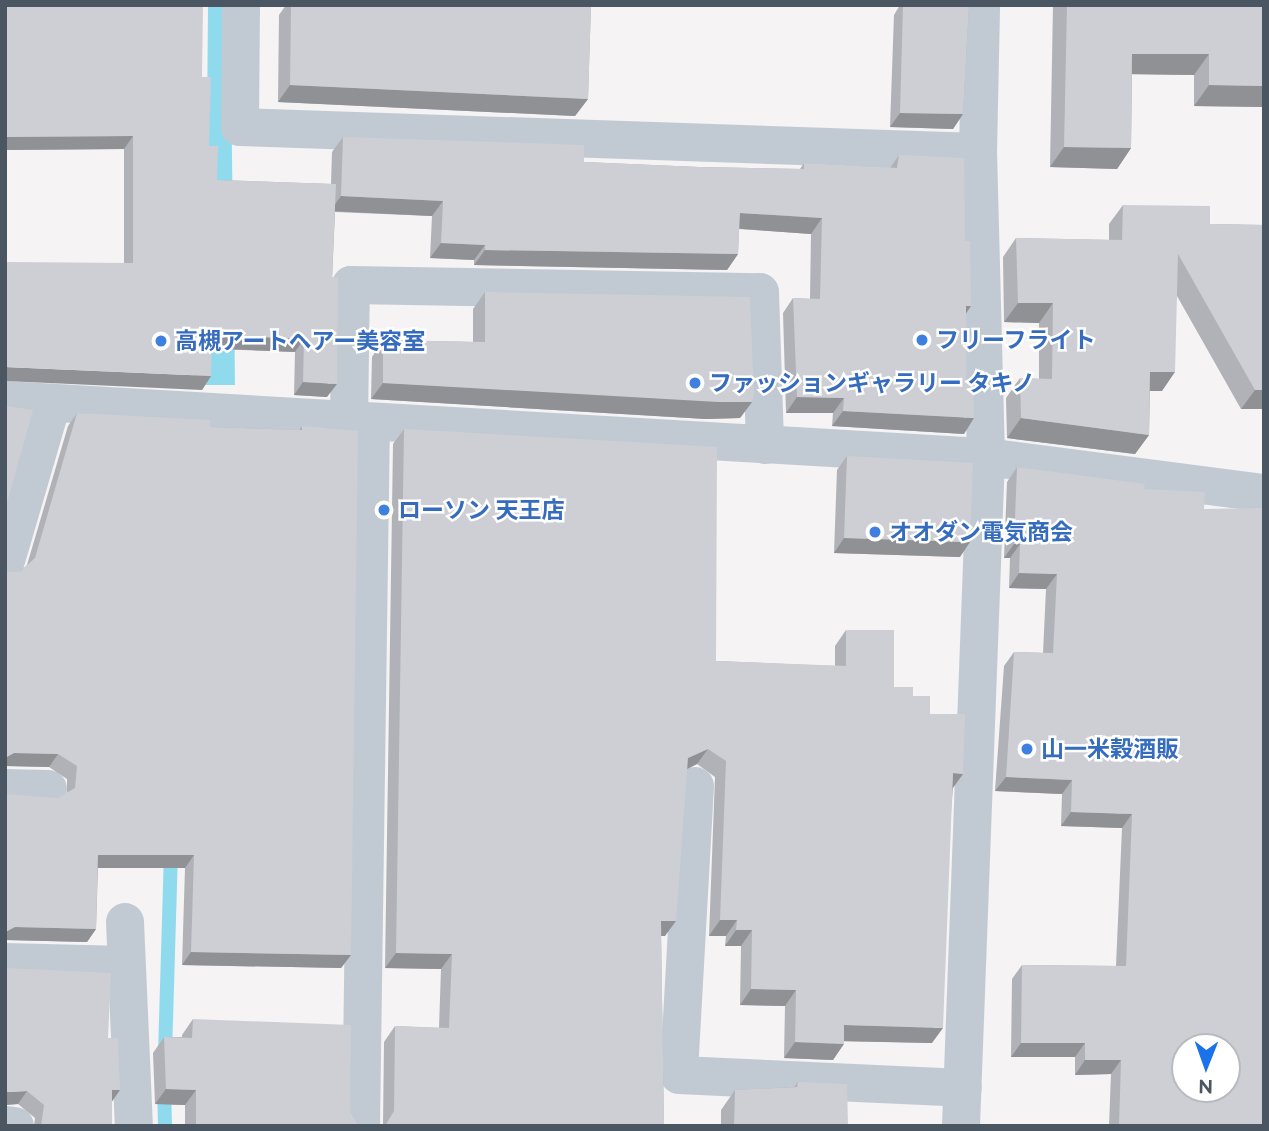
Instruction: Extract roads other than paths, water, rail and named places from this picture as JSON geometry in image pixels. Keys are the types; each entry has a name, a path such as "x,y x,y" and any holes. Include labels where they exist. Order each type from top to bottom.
{"street":[{"path":"241,5 240,127 978,152"},
{"path":"961,1126 986,457 978,152 981,5"},
{"path":"362,1126 360,423 351,285 760,292 765,445"},
{"path":"5,400 360,423 986,457 1264,493"},
{"path":"5,564 52,403"},
{"path":"695,786 679,1075 963,1088"},
{"path":"5,788 48,789"},
{"path":"125,922 134,1126"},
{"path":"5,962 125,965"},
{"path":"5,1125 15,1126"}],"water":[{"path":"208,5 230,5 235,385 205,385"}],"waterway":[{"path":"165,1054 171,851"},
{"path":"164,1085 165,1126"}],"place":[{"name":"フリーフライト","path":"922,340"},
{"name":"高槻アートヘアー美容室","path":"161,341"},
{"name":"ファッションギャラリー タキノ","path":"695,383"},
{"name":"ローソン 天王店","path":"384,510"},
{"name":"オオダン電気商会","path":"875,532"},
{"name":"山一米穀酒販","path":"1027,749"}]}
